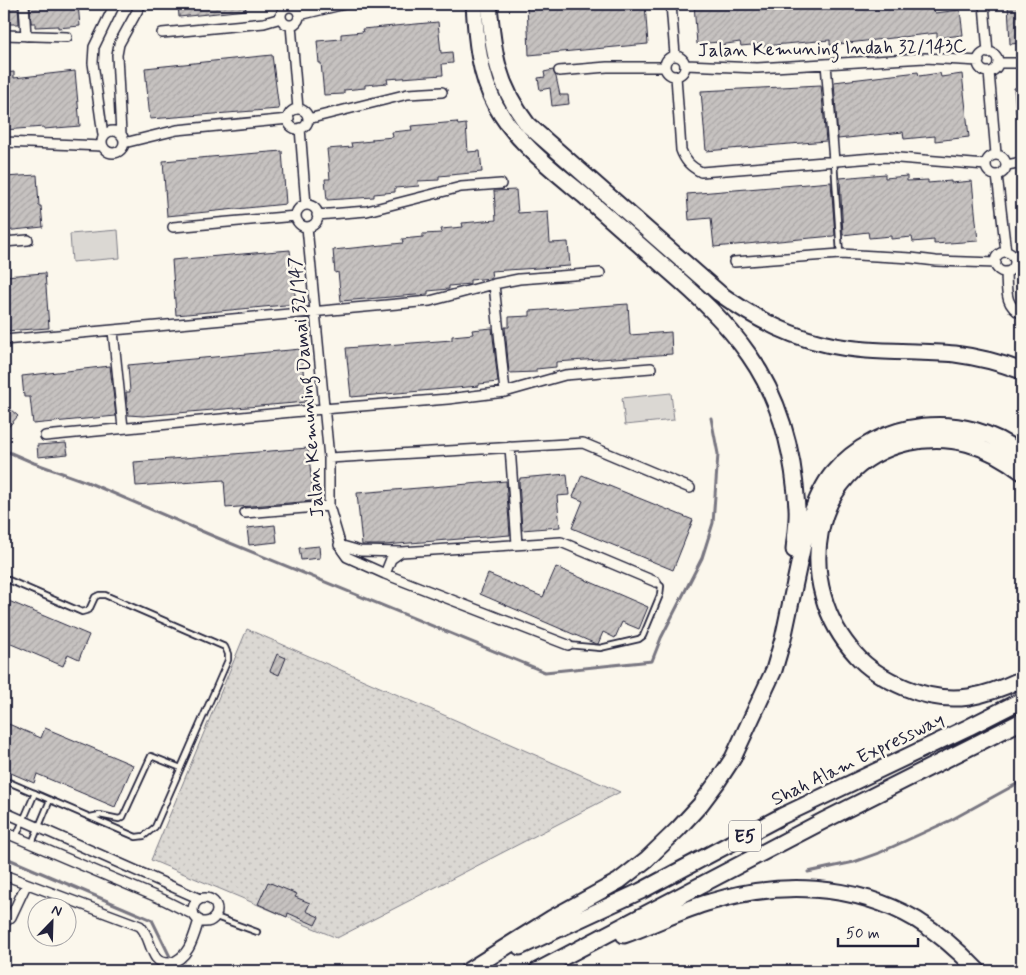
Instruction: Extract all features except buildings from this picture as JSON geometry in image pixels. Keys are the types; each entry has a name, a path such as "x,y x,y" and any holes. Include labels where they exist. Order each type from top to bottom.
{"highway":[{"path":"474,4 476,42 480,63 495,105 506,123 567,182 711,308 750,356 764,382 786,433 792,462 797,510 792,591"},
{"path":"489,4 496,64 500,77 511,102 528,125 719,293 738,307 776,327 825,344 864,350 956,354 978,358 1022,371"},
{"path":"468,971 552,918 619,882 647,859 700,805 733,758 774,670 783,639 807,526 820,493 831,475 851,455 870,442 886,435 916,427 949,425 987,435 1022,455"},
{"path":"1022,472 1008,461 985,448 949,440 929,439 885,451 859,466 832,497 823,521 818,558 820,588 832,621 850,649 873,671 913,691 950,698 983,694 1003,688 1022,679"},
{"name":"Shah Alam Expressway","path":"468,971 641,891 782,816 1022,700"},
{"name":"E5","path":"537,971 823,821 1022,722"},
{"path":"574,952 651,925 708,902 762,890 804,888 841,892 878,902 916,920 949,942 978,971"}],"street":[{"path":"24,4 26,36"},
{"path":"115,4 94,47 93,63 103,136 102,146 106,152 114,153 121,150 124,143 121,134 117,55 119,44 141,4"},
{"path":"299,14 345,4"},
{"path":"671,4 675,55"},
{"path":"984,4 988,53"},
{"path":"288,6 295,9 299,14 298,21 291,25 285,24 281,18 282,12 288,6"},
{"path":"162,33 264,24 281,18"},
{"path":"291,25 298,109"},
{"path":"4,35 67,37"},
{"path":"988,53 996,56 998,63 995,69 989,72 981,69 979,61 982,55 988,53"},
{"path":"675,55 681,57 686,65 684,71 676,76 670,75 665,67 668,58 675,55"},
{"name":"Jalan Kemuning Indah 32/143C","path":"686,65 758,68 925,58 979,61"},
{"path":"998,63 1022,62"},
{"path":"826,64 834,161"},
{"path":"559,71 607,67 665,67"},
{"path":"989,72 996,154"},
{"path":"676,76 681,150 685,160 701,172 886,158 986,165"},
{"path":"308,120 304,111 298,109 290,113 291,125 300,128 307,124 308,120 408,94 442,92"},
{"path":"124,143 177,130 289,119"},
{"path":"300,128 306,205"},
{"path":"103,136 112,130 121,134"},
{"path":"4,142 102,146"},
{"path":"996,154 988,159 986,165 988,171 997,175 1003,173 1007,165"},
{"path":"996,154 1002,156 1007,165"},
{"path":"1007,165 1022,162"},
{"path":"997,175 1006,252"},
{"path":"318,215 367,211 461,187 501,184"},
{"path":"306,205 312,207 318,215"},
{"path":"306,205 298,210 296,216 300,224 307,226 313,224 318,215"},
{"path":"174,228 296,216"},
{"name":"Jalan Kemuning Damai 32/147","path":"307,226 330,458 329,506 339,545"},
{"path":"4,242 28,240"},
{"path":"1006,252 1019,260 1014,267 1006,272"},
{"path":"1006,252 997,256 996,263 998,268 1006,272"},
{"path":"734,262 840,254 996,263"},
{"path":"4,340 430,301 519,279 600,272"},
{"path":"1006,272 1009,304 1022,314"},
{"path":"494,284 505,392"},
{"path":"113,331 123,428"},
{"path":"45,436 448,399 505,392 565,375 652,368"},
{"path":"330,458 583,443 690,488"},
{"path":"510,447 517,544"},
{"path":"245,513 329,506"},
{"path":"339,545 360,552 401,552 561,542 656,582"},
{"path":"339,545 347,557 385,574 568,645"},
{"path":"385,574 391,559 401,552"},
{"path":"4,812 200,898 212,899 218,910 216,916 211,921 205,922 164,900 4,832"},
{"path":"4,875 140,926 145,931 155,957 160,961 168,963 178,960 190,947 196,918 193,909 195,903 200,898"},
{"path":"4,924 11,917 26,884"}],"lane":[{"path":"834,161 840,254"},
{"path":"4,578 82,612 89,610 95,597 105,595 225,647 228,654 228,660 155,826 144,836 136,836 4,780"},
{"path":"568,645 600,648 638,639 643,636 660,595 662,586 656,582"},
{"path":"90,817 100,815 119,819 123,817 151,756 181,768"},
{"path":"16,837 36,793"},
{"path":"32,843 50,800"},
{"path":"216,916 257,932"}],"shaded area":[{"path":"118,230 120,258 72,262 70,234"},
{"path":"671,393 674,420 625,425 622,398"},
{"path":"247,629 620,792 337,938 151,860"}],"waterway":[{"path":"4,450 87,482 213,536 545,672 652,661 661,638 702,558 713,523 718,454 711,418"},
{"path":"808,872 854,862 879,853 951,820 1022,781"},
{"path":"4,857 152,920 177,971"}]}
